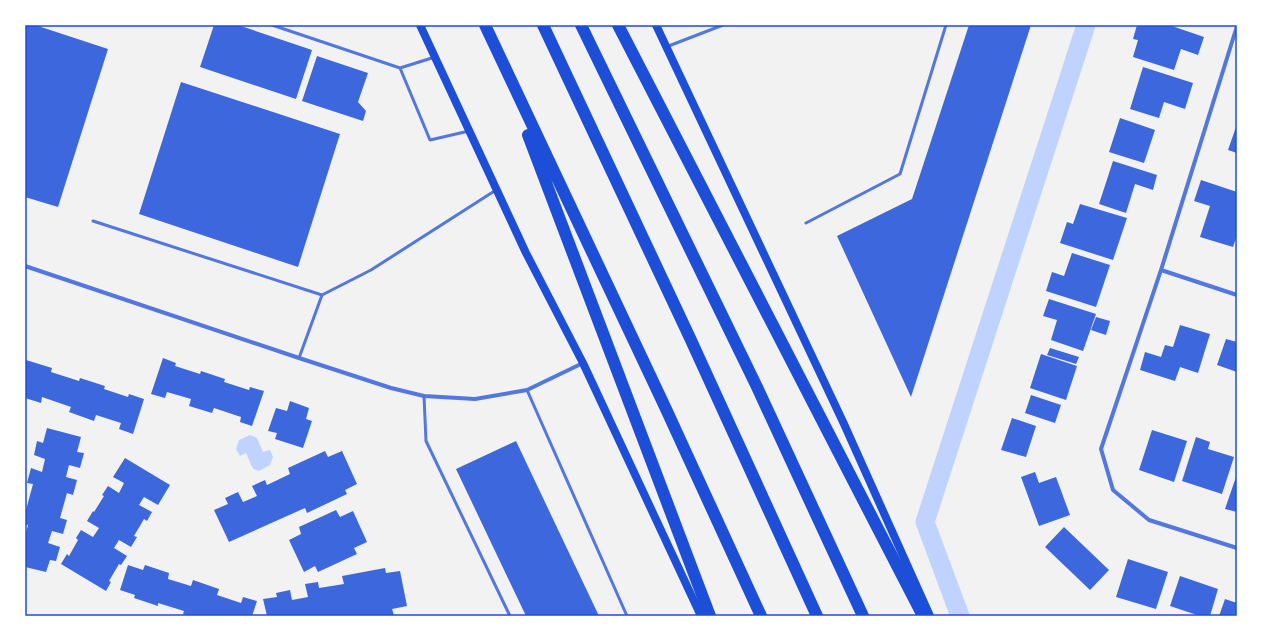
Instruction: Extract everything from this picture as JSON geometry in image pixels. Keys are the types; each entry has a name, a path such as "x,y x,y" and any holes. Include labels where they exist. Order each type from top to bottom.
{"highway":[{"path":"485,25 761,616"},
{"path":"543,25 686,330 817,616"},
{"path":"581,25 757,387 863,616"},
{"path":"618,25 923,616"},
{"path":"497,52 710,616"}],"main road":[{"path":"420,25 496,190 526,253 583,363 701,616"},
{"path":"656,25 844,424 930,616"}],"street":[{"path":"1237,26 1161,270 1101,449 1113,490 1149,520 1237,548"},
{"path":"1232,42 1237,44"},
{"path":"25,266 391,388 424,396 475,399 528,390 583,363"},
{"path":"1161,270 1237,295"}],"lane":[{"path":"272,25 400,68 435,58"},
{"path":"666,47 723,25"},
{"path":"806,223 900,174 946,25"},
{"path":"400,68 430,140 469,132"},
{"path":"299,358 322,295 371,270 496,190"},
{"path":"92,221 322,295"},
{"path":"528,390 627,616"},
{"path":"424,396 426,441 510,616"}],"water":[{"path":"250,435 257,438 263,452 270,450 273,457 270,465 259,471 253,469 246,453 240,456 236,449 239,440"}],"building":[{"path":"25,25 35,25 108,49 58,207 25,197"},
{"path":"214,25 238,25 312,50 296,99 200,67"},
{"path":"969,25 1031,25 911,397 837,236 912,199"},
{"path":"1137,25 1169,25 1204,37 1198,55 1181,49 1174,70 1133,57 1138,40 1133,39"},
{"path":"317,56 368,73 358,102 366,111 363,121 302,101"},
{"path":"1143,67 1193,83 1185,109 1164,102 1159,118 1130,109"},
{"path":"181,82 340,134 298,267 139,214"},
{"path":"1120,118 1155,130 1144,163 1109,152"},
{"path":"1237,124 1237,153 1228,150"},
{"path":"1113,161 1157,175 1153,190 1135,184 1126,213 1099,204"},
{"path":"1201,180 1237,192 1237,235 1233,247 1200,237 1210,206 1194,201"},
{"path":"1080,204 1127,218 1113,260 1060,243 1067,222 1073,224"},
{"path":"1072,253 1110,265 1096,307 1046,291 1052,272 1064,276"},
{"path":"1049,299 1096,314 1083,351 1051,340 1057,320 1043,316"},
{"path":"1096,317 1110,321 1106,335 1091,330"},
{"path":"1180,325 1210,334 1198,373 1180,367 1175,381 1140,370 1145,352 1161,357 1165,345 1173,347"},
{"path":"1226,339 1237,342 1237,372 1217,365"},
{"path":"1050,348 1079,357 1076,364 1047,355"},
{"path":"1041,354 1077,366 1066,400 1030,388"},
{"path":"163,358 176,363 175,366 200,374 201,371 225,379 224,382 249,390 250,387 264,391 252,426 240,422 241,417 214,408 212,413 189,406 191,399 167,392 165,398 151,394"},
{"path":"26,360 52,368 51,372 79,381 80,378 105,386 104,389 128,397 129,394 144,399 133,434 119,429 121,423 96,415 94,421 69,412 71,407 42,397 41,403 25,398"},
{"path":"1031,395 1061,405 1055,423 1025,413"},
{"path":"290,401 309,408 306,419 312,421 303,448 275,439 277,433 268,431 276,408 287,411"},
{"path":"1012,418 1036,426 1026,457 1001,450"},
{"path":"47,428 81,437 77,452 84,453 80,468 69,465 66,477 77,480 73,495 67,493 60,518 67,520 63,534 52,531 48,543 60,547 56,561 50,560 46,572 25,567 25,537 28,525 25,524 25,510 33,484 27,483 31,468 42,472 45,459 34,455 37,441 43,443"},
{"path":"1152,430 1187,441 1174,482 1139,470"},
{"path":"1196,437 1210,442 1208,449 1234,457 1222,494 1182,481"},
{"path":"516,441 599,616 526,616 456,469"},
{"path":"325,451 328,457 342,451 357,484 345,490 347,494 307,513 305,508 229,542 214,510 228,504 225,498 238,492 243,502 257,496 252,486 265,480 267,485 290,474 288,468"},
{"path":"125,458 170,485 158,505 144,497 139,505 152,512 147,521 144,519 134,536 137,537 131,547 119,540 114,548 127,556 121,565 119,564 109,581 111,582 106,591 61,564 67,554 69,556 78,540 76,538 81,530 93,537 99,528 87,521 104,496 102,495 108,486 119,493 124,483 113,477"},
{"path":"1035,472 1039,483 1056,477 1070,515 1039,526 1021,477"},
{"path":"1237,474 1237,512 1225,509"},
{"path":"336,510 340,517 353,511 367,542 354,548 357,554 318,572 315,566 304,572 289,540 301,534 299,527"},
{"path":"1064,527 1109,570 1090,590 1045,547"},
{"path":"1128,559 1168,572 1156,609 1116,597"},
{"path":"128,565 143,570 145,565 169,573 168,579 191,586 193,580 219,589 217,595 241,603 243,597 257,601 252,616 189,616 183,614 184,611 158,603 158,606 134,598 135,595 120,590"},
{"path":"385,568 386,573 400,571 407,606 392,609 394,615 267,616 263,599 277,597 276,593 290,590 292,600 308,597 305,584 318,582 319,588 344,584 342,576"},
{"path":"1180,576 1218,589 1210,616 1200,616 1170,606"},
{"path":"1225,599 1237,603 1237,616 1219,616"}],"waterway":[{"path":"960,616 925,522 1086,25"}]}
